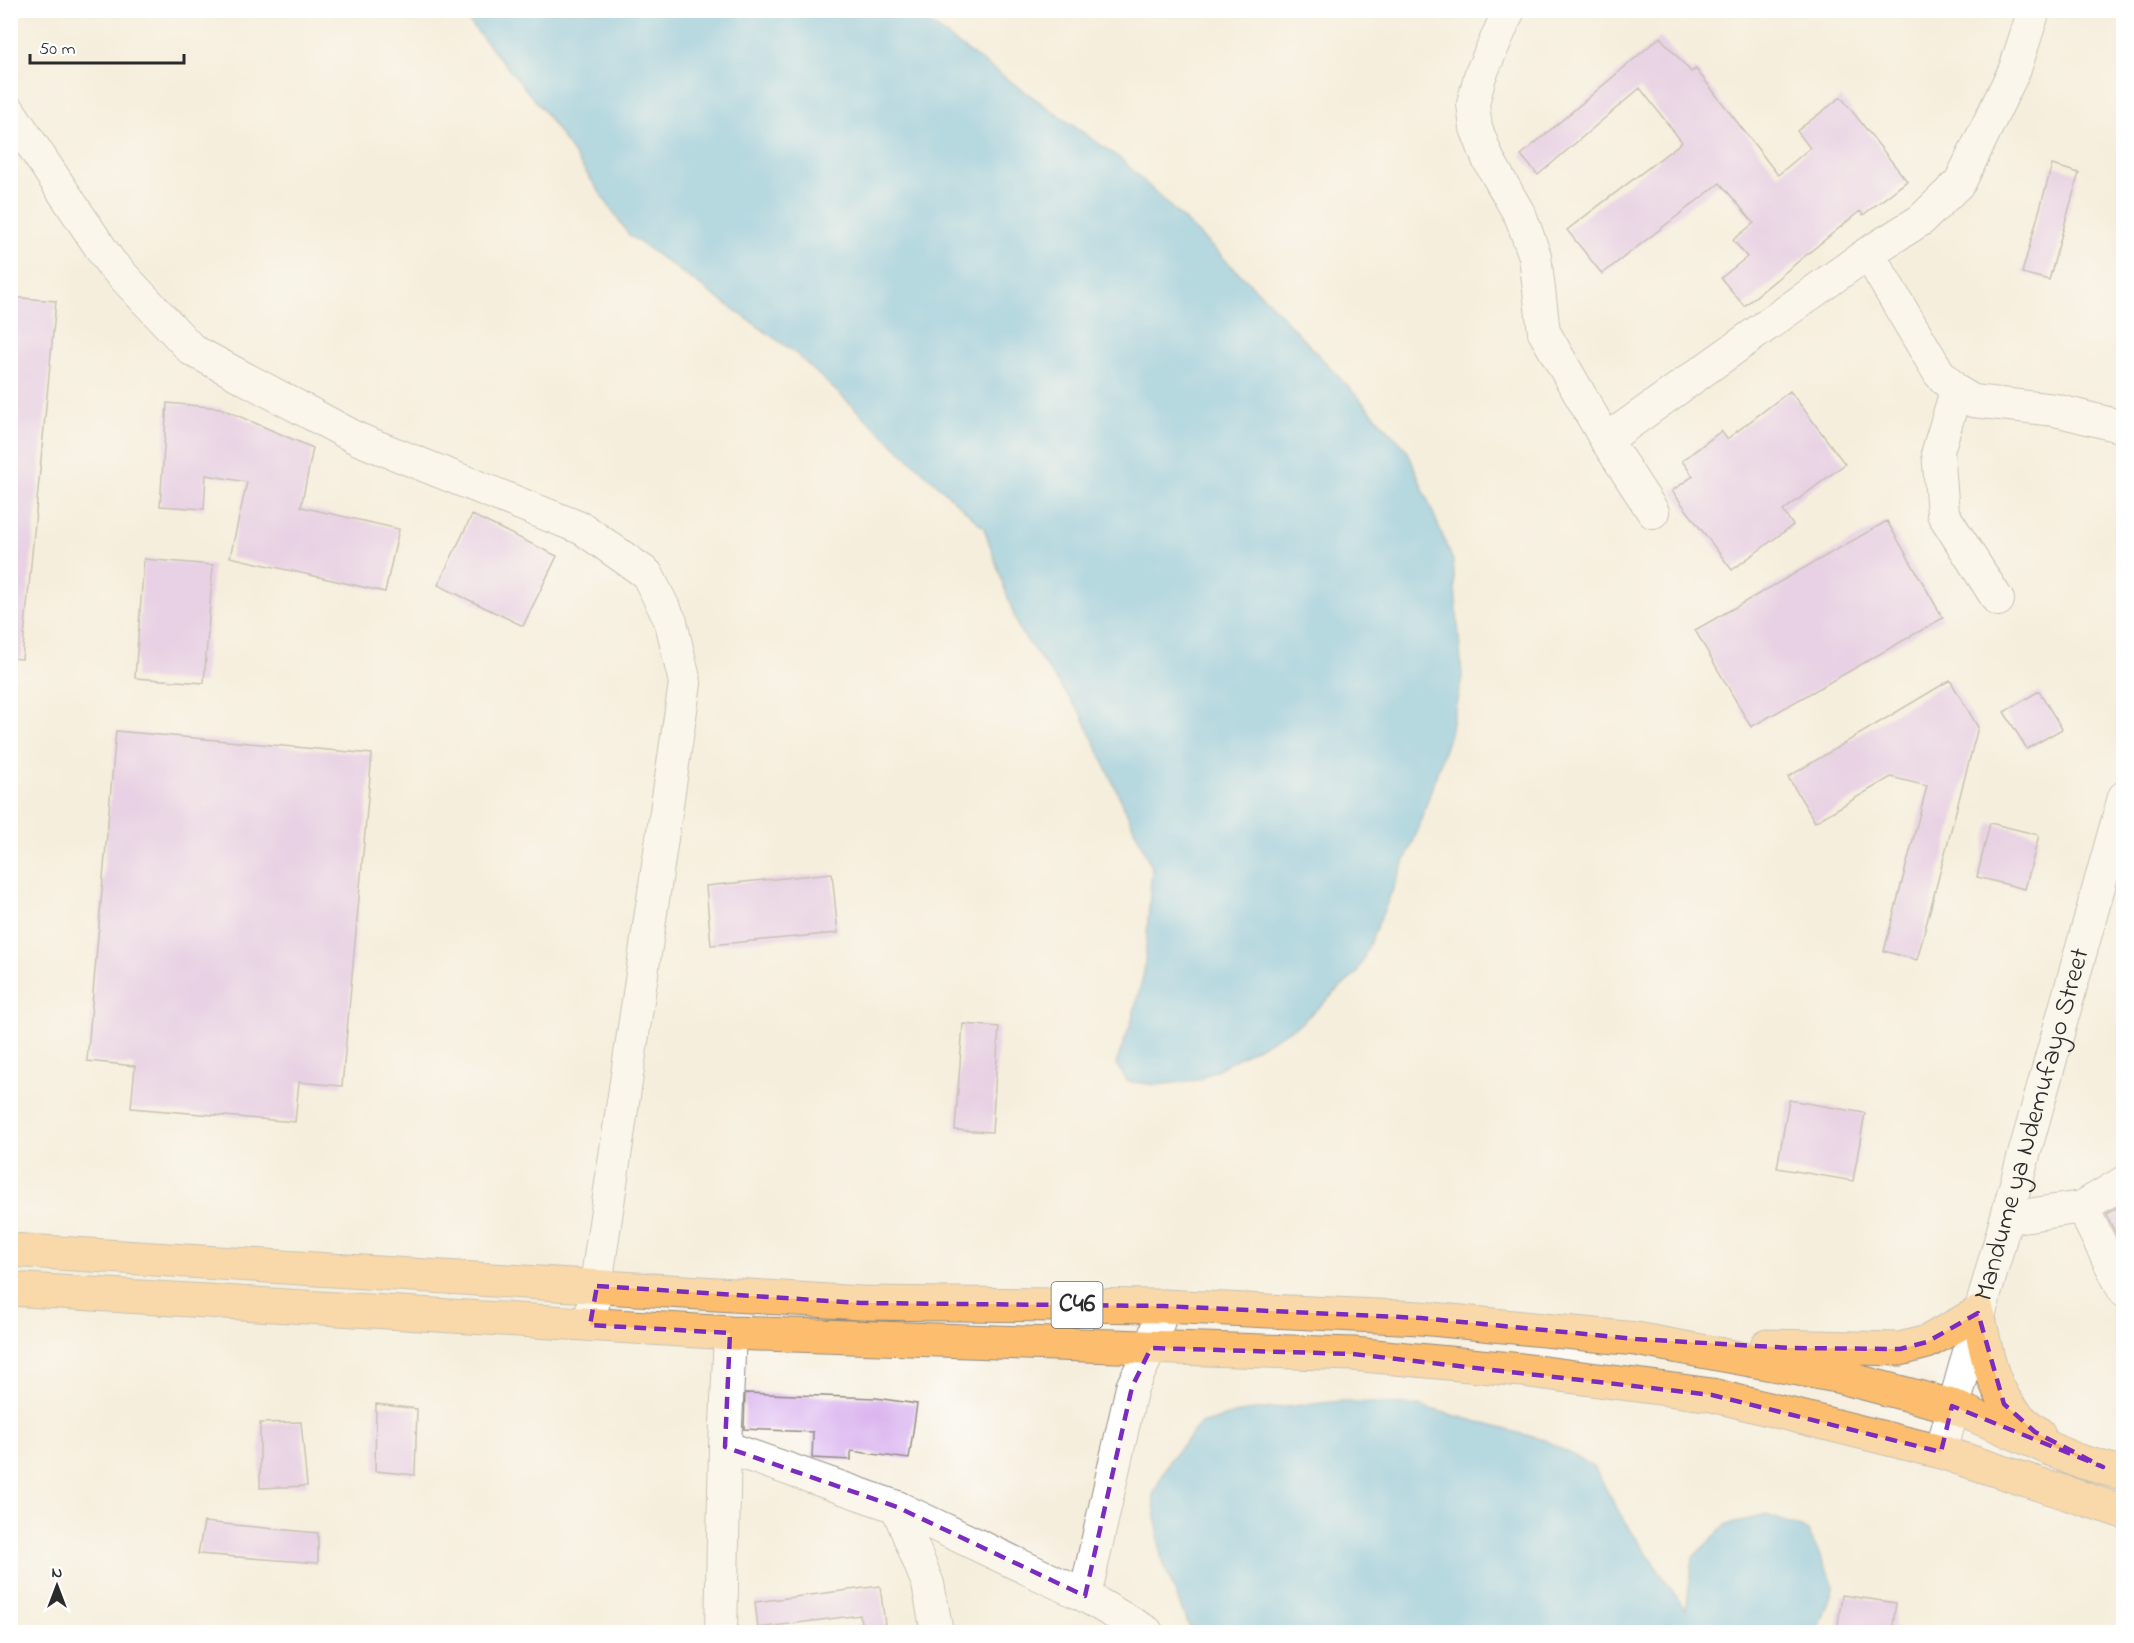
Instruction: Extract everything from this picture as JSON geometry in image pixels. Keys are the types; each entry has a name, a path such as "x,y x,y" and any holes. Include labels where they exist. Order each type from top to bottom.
{"main road":[{"name":"C46","path":"10,1250 861,1303 1163,1306 1421,1318 1636,1339 1837,1376 1952,1406 2076,1460 2113,1470"},
{"name":"C46","path":"10,1289 730,1334 1353,1354 1522,1370 1700,1393 1941,1452 2124,1512"},
{"path":"1636,1339 1791,1348 1900,1349 1928,1342 1978,1313 1992,1372 2004,1404 2035,1432 2113,1470"}],"street":[{"path":"1509,10 1480,76 1473,104 1476,128 1488,159 1521,217 1535,256 1544,332 1606,440 1653,512"},
{"path":"1606,440 1868,253 1921,220 1960,182 2015,69 2034,10"},
{"path":"10,111 110,262 192,350 358,439 583,529 647,574 672,622 685,683 590,1325"},
{"path":"1868,253 1939,373 1956,391 1973,401 2055,410 2124,427"},
{"path":"1956,391 1938,451 1943,514 1998,600"},
{"name":"Mandume ya Ndemufayo Street","path":"1941,1452 1978,1313 2112,885 2124,797"},
{"path":"2008,1218 2082,1207 2124,1182"},
{"path":"2082,1207 2124,1292"},
{"path":"1085,1596 1132,1387 1151,1348 1163,1306"},
{"path":"721,1632 730,1334"},
{"path":"725,1446 897,1507 1085,1596 1147,1632"},
{"path":"897,1507 928,1584 937,1632"}],"highlighted area":[{"path":"597,1286 861,1303 1163,1306 1421,1318 1636,1339 1791,1348 1900,1349 1927,1342 1978,1313 2004,1404 2035,1432 2103,1467 1952,1406 1941,1452 1712,1395 1353,1354 1151,1348 1132,1387 1085,1596 897,1507 725,1447 730,1333 590,1325"}],"water":[{"path":"460,11 914,11 1122,160 1270,303 1407,450 1453,561 1462,677 1449,737 1416,835 1357,973 1300,1024 1198,1080 1156,1085 1127,1081 1116,1064 1131,1023 1144,973 1152,868 1082,715 1019,630 984,528 794,352 629,235 543,110"},
{"path":"1341,1401 1420,1406 1544,1440 1593,1466 1623,1519 1686,1611 1693,1557 1727,1524 1768,1515 1808,1531 1834,1586 1818,1632 1199,1632 1188,1625 1161,1557 1153,1495 1169,1461 1200,1424 1245,1411"}],"building":[{"path":"1660,37 1691,72 1696,69 1778,175 1810,148 1797,131 1841,97 1907,181 1863,215 1860,211 1744,306 1721,278 1747,257 1733,240 1754,223 1720,183 1602,274 1567,230 1682,142 1640,88 1538,175 1521,155"},
{"path":"2052,165 2079,173 2049,280 2022,273"},
{"path":"10,297 56,301 22,659 10,658"},
{"path":"1790,391 1845,464 1783,511 1793,525 1732,570 1672,491 1693,476 1682,461 1721,431 1727,439"},
{"path":"167,403 220,408 313,448 301,507 399,529 385,592 230,557 247,482 206,475 204,509 160,506"},
{"path":"472,515 557,556 523,626 438,585"},
{"path":"1887,521 1943,618 1751,727 1695,630"},
{"path":"144,559 213,565 204,683 135,678"},
{"path":"1950,680 1978,727 1917,960 1884,951 1927,786 1891,777 1815,822 1788,777"},
{"path":"2039,691 2062,729 2027,749 2004,712"},
{"path":"116,731 372,754 342,1086 299,1082 295,1122 131,1108 135,1066 87,1061"},
{"path":"1990,823 2039,835 2025,889 1977,877"},
{"path":"832,873 838,933 711,945 706,886"},
{"path":"963,1024 999,1027 992,1132 955,1130"},
{"path":"1789,1100 1865,1113 1853,1181 1777,1168"},
{"path":"2124,1203 2124,1250 2106,1214"},
{"path":"745,1393 876,1398 917,1404 909,1459 851,1451 851,1460 812,1458 813,1432 744,1429"},
{"path":"376,1404 417,1409 415,1475 375,1471"},
{"path":"301,1422 307,1486 260,1488 260,1423"},
{"path":"204,1522 318,1533 318,1563 198,1554"},
{"path":"880,1586 886,1632 862,1632 860,1615 758,1628 755,1602"},
{"path":"1842,1595 1896,1603 1892,1632 1837,1632"}]}
